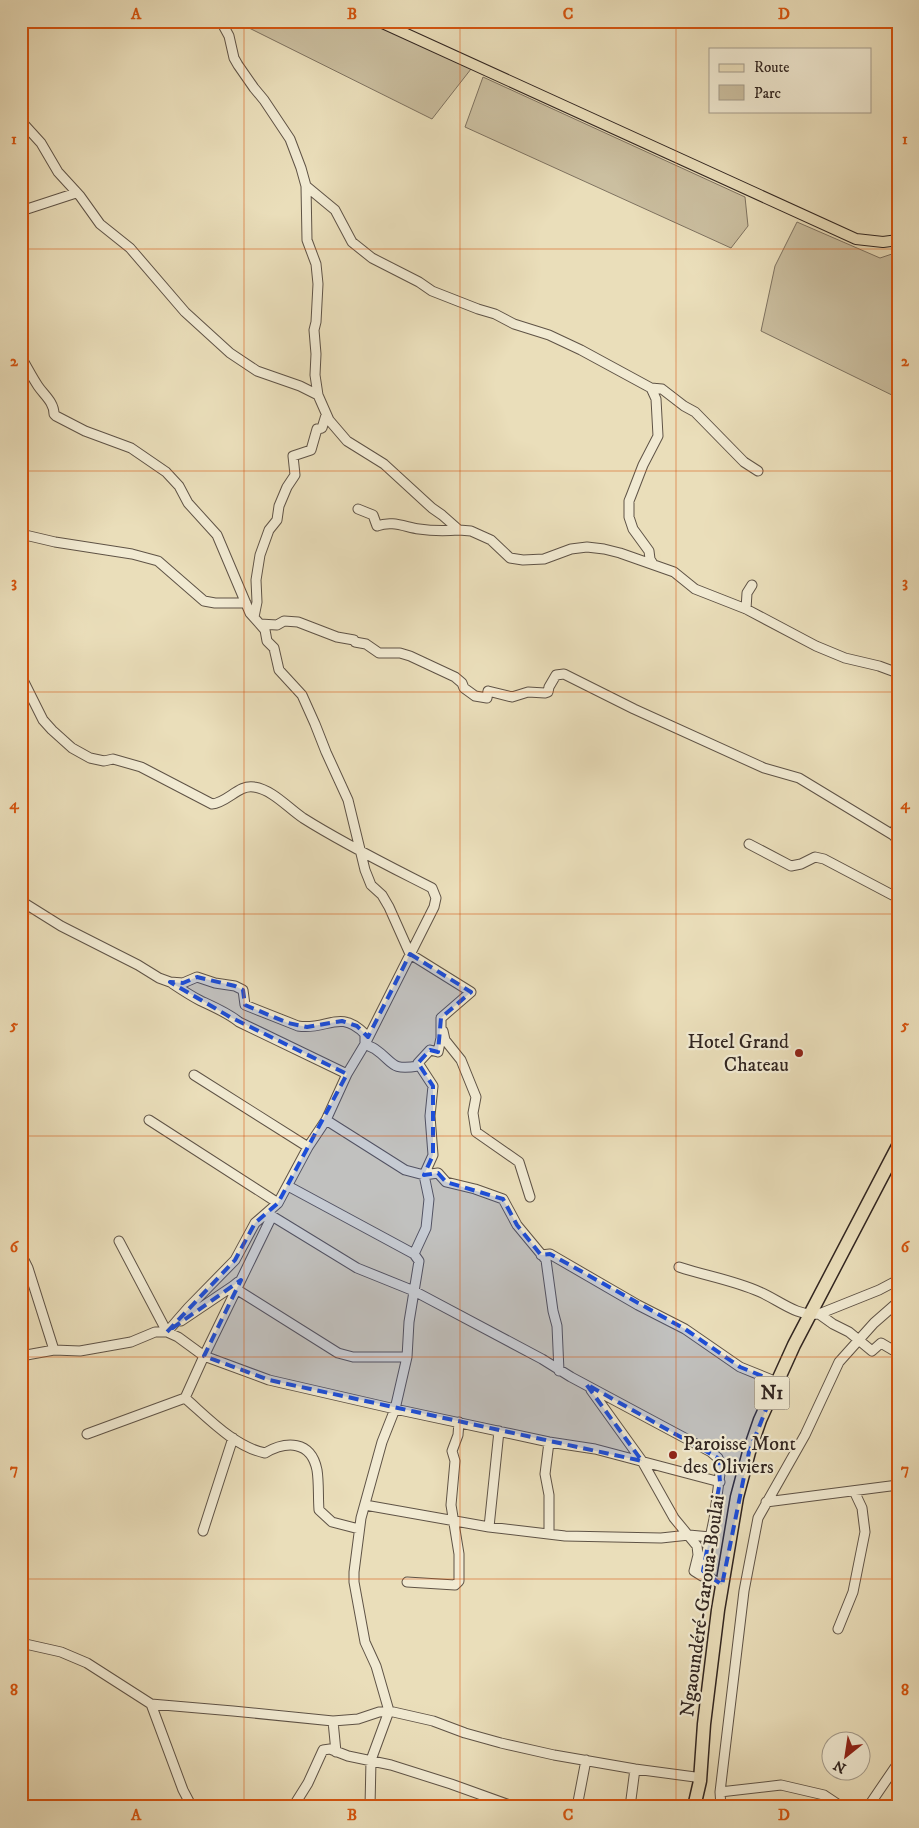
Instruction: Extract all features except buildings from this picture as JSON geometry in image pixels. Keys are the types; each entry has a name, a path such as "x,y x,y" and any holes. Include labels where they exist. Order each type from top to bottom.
{"highway":[{"name":"Ngaoundéré-Garoua-Boulai","path":"694,1807 700,1781 704,1724 722,1585 738,1497 749,1452 760,1420 777,1382 895,1160 898,1146"}],"main road":[{"path":"378,21 848,236 856,239 883,242 898,240"}],"street":[{"path":"217,21 223,25 229,36 234,58 238,65 290,139 297,154 306,186 307,240 316,264 318,284 314,330 315,376 318,395 326,415 334,429 347,441 384,464 458,530"},
{"path":"21,122 41,143 58,172 100,224 130,248 185,312 230,353 257,371 300,386 318,395"},
{"path":"306,186 335,210 352,242 372,258 419,282 432,291 495,314 514,324 549,335 611,365 651,388 662,389 694,412 744,462 758,471"},
{"path":"21,211 76,193"},
{"path":"21,357 38,387 51,402 56,416 85,431 131,448 166,472 179,486 188,503 217,535 250,613 265,630 267,641 274,648 279,670 302,695 348,800 371,885 382,895 410,954 472,992 441,1018 444,1040 461,1060 476,1097 473,1113 476,1132 519,1162 530,1197"},
{"path":"651,388 656,399 658,436 643,464 630,496 629,517 633,529 649,551 653,564"},
{"path":"257,620 256,580 260,555 269,530 275,524 279,514 279,506 287,487 294,475 294,456 310,450 317,429 322,428 326,415"},
{"path":"358,509 372,515 378,526 386,522 439,531 472,530 491,540 510,558 523,560 544,559 572,549 587,547 604,549 674,572 695,588 746,609 816,646 845,658 898,673"},
{"path":"21,534 55,542 132,554 158,561 204,601 246,603"},
{"path":"746,609 748,593 752,585"},
{"path":"257,620 277,625 284,621 298,622 337,637 366,644 379,653 400,653 410,656 456,677 464,688 472,694 484,698 487,698 488,691 512,697 528,692 545,693 548,692 556,675 564,674 634,709 764,768 799,778 895,837 898,823"},
{"path":"21,676 43,720 72,748 82,754 104,761 113,759 141,767 212,804 223,801 246,788 254,786 266,791 302,818 432,888 436,898 434,907 365,1044 347,1074 326,1120 308,1147 278,1203 255,1223 235,1260 167,1332"},
{"path":"748,844 790,866 801,864 815,857 824,859 898,898"},
{"path":"21,901 61,926 222,1010 239,1022 347,1074"},
{"path":"170,982 183,983 197,977 215,983 235,986 243,990 245,1005 306,1027 342,1021 349,1022 357,1026 365,1034 365,1044"},
{"path":"365,1044 375,1049 394,1066 411,1068 418,1066 418,1063 430,1050 438,1052 442,1024"},
{"path":"414,1254 426,1228 429,1198 424,1175 432,1155 430,1116 433,1086 418,1063"},
{"path":"194,1075 308,1147"},
{"path":"149,1120 278,1203"},
{"path":"326,1120 405,1170 424,1175 438,1173 446,1182 475,1189 503,1199 517,1225 546,1260 553,1311 558,1326 559,1370"},
{"path":"288,1186 414,1254 419,1261 406,1357 395,1409 382,1442 359,1529 354,1582 365,1642 376,1666 389,1711 371,1760 370,1807"},
{"path":"87,1434 185,1398 272,1216 357,1268 414,1291 711,1452 718,1458 722,1466 703,1571 722,1585"},
{"path":"119,1241 167,1332"},
{"path":"21,1254 28,1268 54,1350"},
{"path":"542,1255 550,1254 638,1305 685,1329 740,1368 777,1382"},
{"path":"679,1267 706,1276 722,1278 761,1292 780,1303 814,1315 849,1332 872,1350 881,1343 898,1353"},
{"path":"167,1332 233,1286 242,1276"},
{"path":"814,1315 898,1280"},
{"path":"236,1289 338,1353 352,1357 406,1357"},
{"path":"721,1807 720,1792 744,1591 758,1518 805,1435 839,1362 874,1323 898,1302"},
{"path":"21,1356 54,1350 80,1350 107,1346 131,1342 155,1332 167,1332 189,1343 204,1356 269,1380 549,1442 595,1449 720,1482"},
{"path":"589,1387 642,1461 674,1518 697,1546 698,1555 694,1571 702,1576 708,1576"},
{"path":"185,1398 233,1438 253,1450 265,1453 289,1443 303,1448 312,1457 316,1469 319,1510 332,1522 359,1529"},
{"path":"407,1582 455,1586 458,1584 459,1554 451,1505 455,1461 452,1451 458,1435 459,1422"},
{"path":"489,1527 499,1431"},
{"path":"203,1532 233,1438"},
{"path":"549,1442 545,1474 549,1495 549,1534"},
{"path":"766,1502 898,1486"},
{"path":"838,1629 853,1592 865,1532 862,1508 854,1491"},
{"path":"365,1505 489,1527 549,1534 621,1538 710,1537"},
{"path":"21,1643 61,1652 87,1663 152,1704 334,1721 389,1711 433,1721 465,1733 501,1743 554,1755 695,1777 700,1781"},
{"path":"152,1704 183,1790 192,1807"},
{"path":"334,1721 336,1752"},
{"path":"293,1807 308,1783 323,1750 330,1749 451,1784 515,1807"},
{"path":"577,1807 586,1760"},
{"path":"868,1807 898,1763"},
{"path":"630,1807 635,1769"},
{"path":"720,1792 781,1785 824,1795 842,1807"}],"highlighted area":[{"path":"410,954 471,992 441,1018 438,1052 430,1050 418,1063 433,1086 433,1155 424,1175 438,1173 446,1182 503,1199 517,1225 541,1255 550,1254 685,1329 740,1367 777,1382 749,1452 722,1585 703,1571 720,1482 718,1458 586,1384 642,1461 269,1380 204,1356 241,1280 167,1332 235,1260 255,1223 278,1203 347,1074 230,1017 170,982 183,983 197,977 235,986 243,990 245,1005 288,1023 307,1027 342,1021 357,1026 368,1037"}],"green space":[{"path":"235,21 368,21 471,69 432,119"},
{"path":"483,77 745,197 748,226 731,248 465,127"},
{"path":"797,222 880,258 898,252 898,398 761,331 775,266"}],"place":[{"name":"Hotel Grand Chateau","path":"799,1053"},
{"name":"Paroisse Mont des Oliviers","path":"673,1455"}]}
